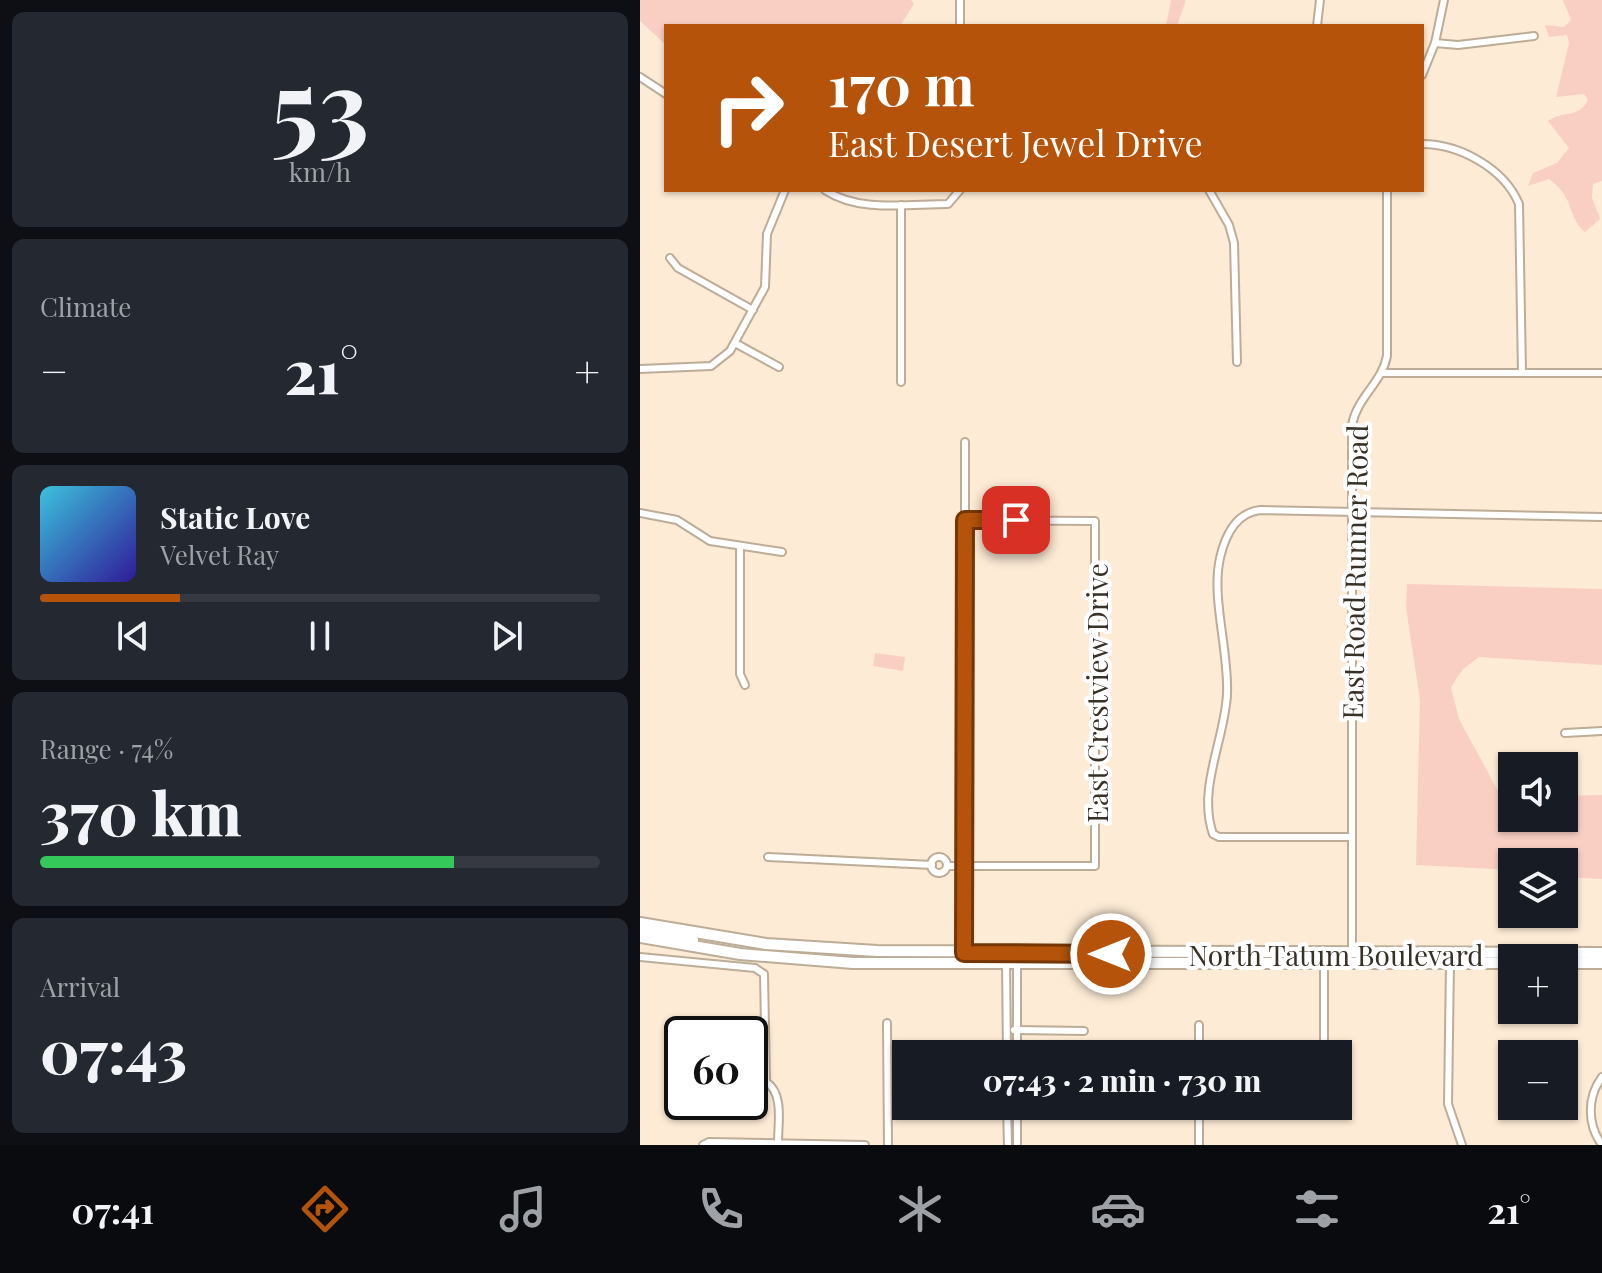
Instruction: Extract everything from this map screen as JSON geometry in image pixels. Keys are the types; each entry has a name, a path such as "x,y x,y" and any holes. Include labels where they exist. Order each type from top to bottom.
{"main road":[{"name":"North Tatum Boulevard","path":"640,923 740,941 964,958 1451,958 1602,953"},
{"path":"640,930 724,946 740,954"},
{"name":"North Tatum Boulevard","path":"640,937 740,954 853,963 964,958"},
{"name":"North Tatum Boulevard","path":"1451,958 1498,962"},
{"path":"1578,963 1602,963"}],"street":[{"path":"960,0 960,24"},
{"path":"1317,24 1320,0"},
{"path":"1424,70 1435,43 1444,0"},
{"path":"1435,43 1458,45 1534,36"},
{"path":"1424,64 1429,59"},
{"path":"640,77 664,93"},
{"path":"1424,144 1440,144 1466,152 1511,190 1519,204 1522,373"},
{"path":"640,369 711,366 721,361 735,343 765,287 767,234 784,192"},
{"path":"830,192 859,204 901,205 954,202 959,192"},
{"path":"1211,192 1229,225 1234,243 1237,362"},
{"path":"1387,192 1387,356 1383,373 1602,373"},
{"path":"901,205 901,382"},
{"path":"670,258 678,268 753,310"},
{"path":"735,343 779,367"},
{"name":"East Road Runner Road","path":"1352,958 1354,416 1363,397 1383,373"},
{"path":"964,958 965,442"},
{"path":"1352,837 1219,837 1213,834 1209,811 1211,780 1223,734 1228,691 1218,574 1222,549 1233,525 1254,511 1602,517"},
{"path":"640,513 677,520 710,541 782,552"},
{"name":"East Crestview Drive","path":"963,866 1095,866 1095,521 965,520"},
{"path":"740,547 740,674 745,685"},
{"path":"1565,733 1602,731"},
{"path":"768,857 932,865 938,873 947,866 963,866"},
{"path":"640,957 762,970 765,979 766,1082 774,1087 777,1095 778,1142"},
{"path":"1324,958 1324,1040"},
{"path":"1451,958 1448,1104 1462,1145"},
{"path":"1007,1040 1012,959"},
{"path":"1012,959 1017,1040"},
{"path":"887,1023 888,1145"},
{"path":"1199,1025 1199,1040"},
{"path":"1007,1030 1084,1031"},
{"path":"1602,1077 1591,1103 1594,1132 1602,1145"},
{"path":"1007,1120 1008,1145"},
{"path":"1017,1120 1017,1145"},
{"path":"1199,1120 1199,1145"},
{"path":"703,1145 709,1142 865,1145"}],"shaded area":[{"path":"640,0 911,0 914,4 901,24 664,24 664,43 640,21"},
{"path":"1171,0 1186,0 1178,24 1166,24"},
{"path":"1563,0 1602,0 1602,181 1593,184 1592,198 1600,219 1585,232 1575,219 1564,194 1549,179 1528,186 1533,173 1557,163 1569,148 1548,121 1580,110 1588,100 1584,94 1556,97 1569,43 1567,35 1549,37 1545,25 1564,27 1571,20"},
{"path":"1407,584 1602,589 1602,665 1479,657 1463,669 1451,687 1459,719 1498,791 1498,832 1578,832 1578,796 1602,795 1602,879 1578,878 1578,848 1498,848 1498,869 1416,865 1420,700 1406,608"},
{"path":"875,653 905,657 903,671 873,666"}],"route":[{"path":"1016,520 965,520 964,953 1111,954"}]}
